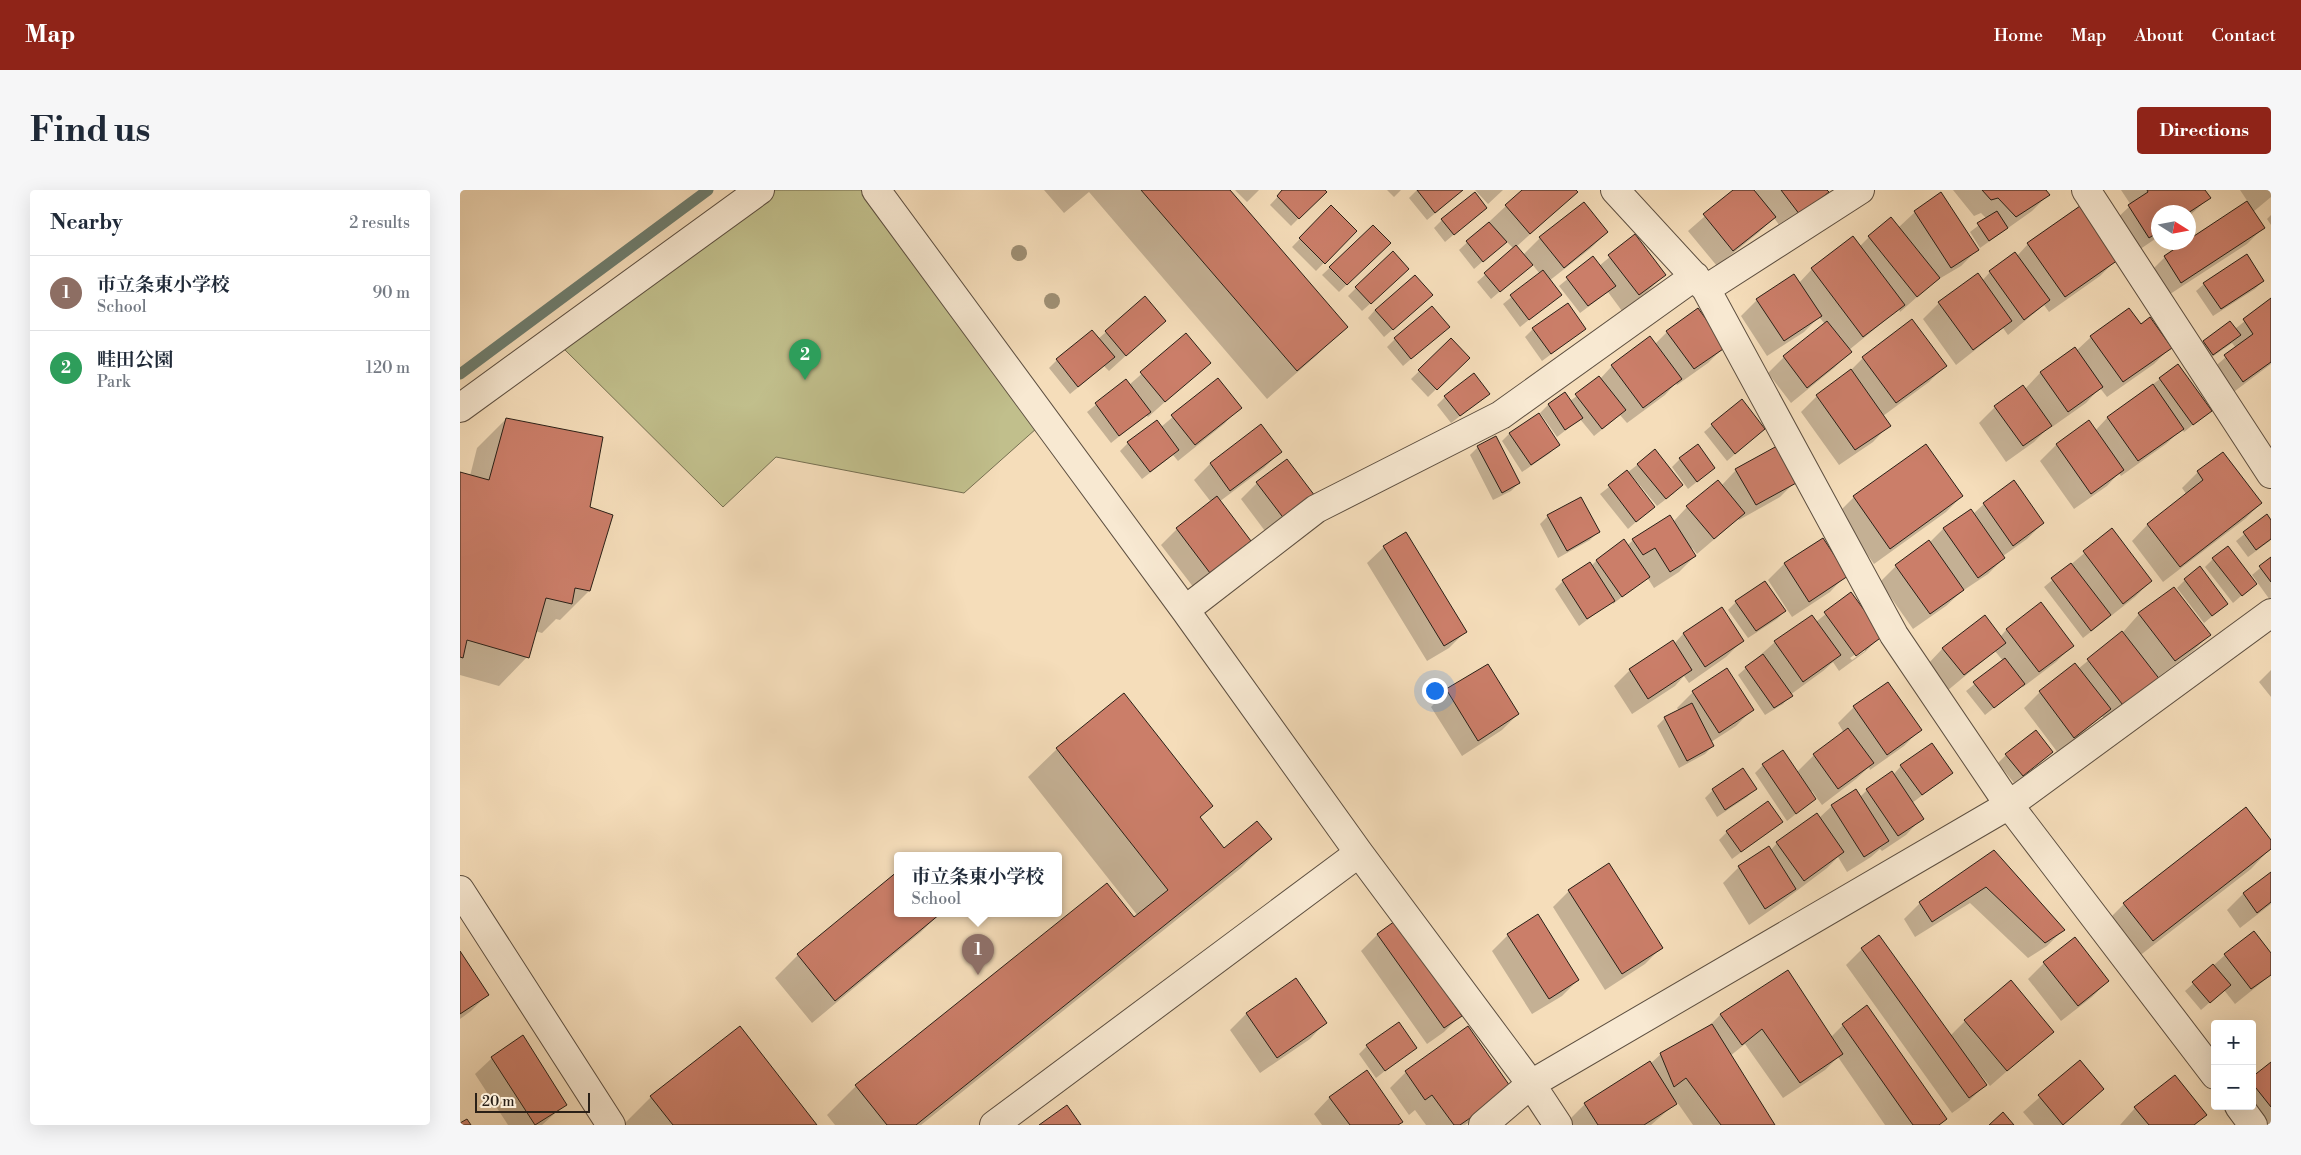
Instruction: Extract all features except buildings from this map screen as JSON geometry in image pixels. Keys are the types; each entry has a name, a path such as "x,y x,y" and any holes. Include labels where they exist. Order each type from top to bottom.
{"street":[{"path":"460,408 760,190"},
{"path":"876,190 1185,610 1359,853 1531,1084 1558,1125"},
{"path":"1615,190 1700,283 1894,636 2009,805 2211,1070"},
{"path":"1185,610 1316,508 1501,415 1700,283 1860,190"},
{"path":"2086,190 2271,474"},
{"path":"1483,1125 1531,1084 2009,805 2271,613"},
{"path":"994,1125 1359,853"},
{"path":"460,890 611,1125"},
{"path":"2242,1110 2253,1125"}],"shaded area":[{"path":"760,190 876,190 1046,420 964,493 776,457 723,507 554,339"}],"waterway":[{"path":"460,374 708,190"}],"place":[{"name":"畦田公園","path":"805,380"},
{"name":"市立条東小学校","path":"978,975"}]}
